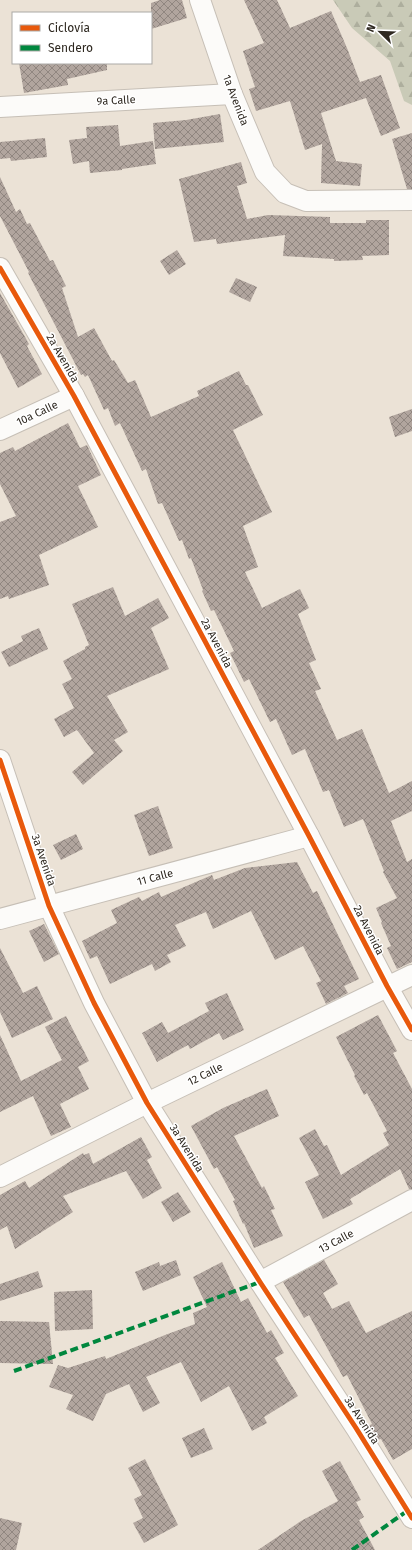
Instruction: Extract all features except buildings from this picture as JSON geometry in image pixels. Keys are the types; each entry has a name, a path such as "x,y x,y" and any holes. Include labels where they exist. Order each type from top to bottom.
{"street":[{"name":"1a Avenida","path":"200,0 232,94 265,172 285,194 306,201 412,200"},
{"name":"9a Calle","path":"0,107 232,94"},
{"name":"2a Avenida","path":"0,268 74,396 309,836 386,986 412,1030"},
{"name":"10a Calle","path":"0,430 74,396"},
{"name":"3a Avenida","path":"0,760 49,906 94,1003 147,1102 260,1282 356,1428 412,1518"},
{"name":"11 Calle","path":"0,920 309,836"},
{"name":"12 Calle","path":"0,1177 147,1102 386,986 412,975"},
{"name":"13 Calle","path":"260,1282 412,1200"}],"green space":[{"path":"333,0 412,0 412,105 404,101 390,61 352,28"}],"marked path":[{"path":"14,1371 260,1282"},
{"path":"352,1550 407,1511"}],"cycle path":[{"path":"0,268 74,396 309,836 387,986 412,1030"},
{"path":"0,760 49,906 94,1003 147,1103 260,1282 356,1428 412,1518"}]}
